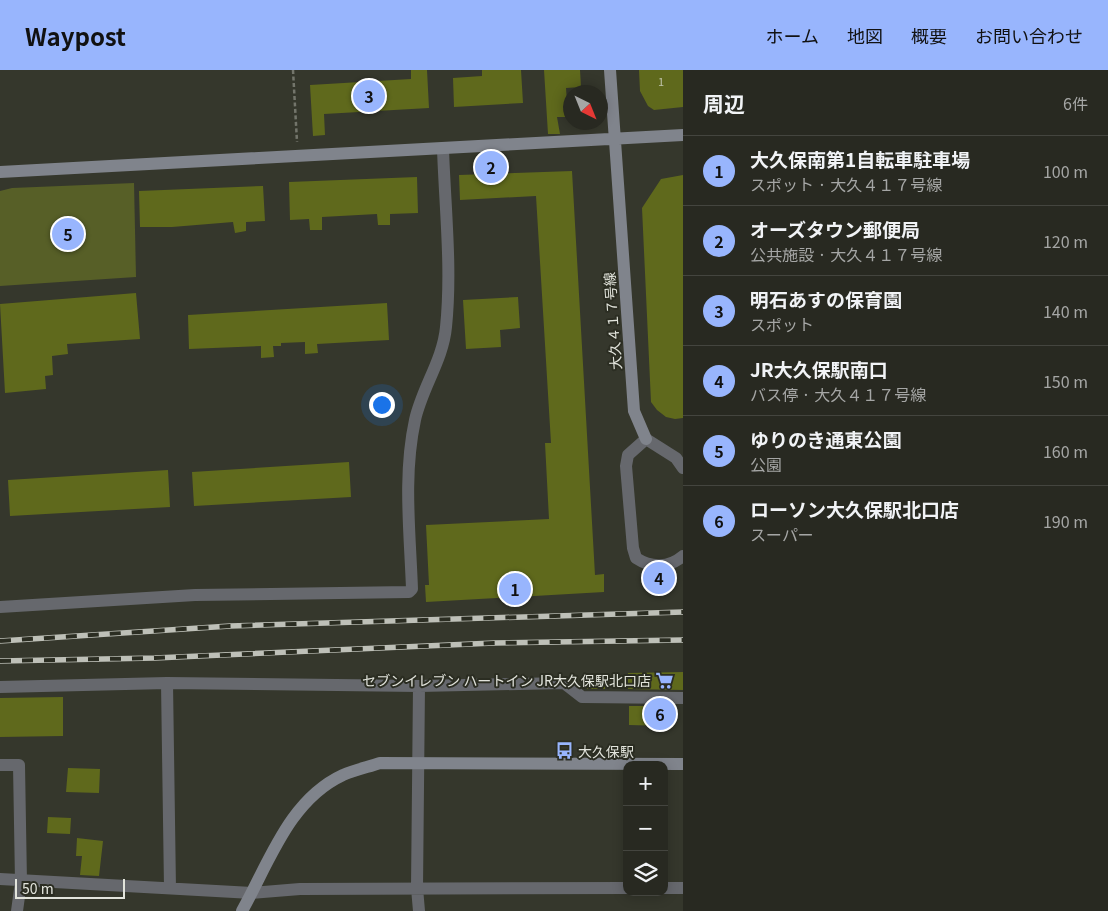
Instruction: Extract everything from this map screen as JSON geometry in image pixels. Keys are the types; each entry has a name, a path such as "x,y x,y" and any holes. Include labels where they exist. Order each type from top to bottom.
{"street":[{"name":"大久４１７号線","path":"610,70 634,411 646,439"},
{"path":"0,172 683,135"},
{"path":"0,607 195,595 409,592 412,589 408,460 415,418 433,375 446,329 448,293 443,149"},
{"path":"683,468 676,458 646,439 635,446 628,455 626,466 633,548 636,558 651,566 677,561 683,556"},
{"path":"167,682 170,888"},
{"path":"0,688 167,682 419,686 564,684 582,697 683,698"},
{"path":"419,686 417,888 420,911"},
{"path":"242,911 270,855 290,821 316,794 342,775 380,764 417,762 683,764"},
{"path":"0,765 19,765 21,882 17,911"},
{"path":"0,879 21,882 252,893 300,889 623,888"},
{"path":"668,888 683,888"}],"path":[{"path":"293,70 297,156"}],"green space":[{"path":"134,183 136,277 0,286 0,191 12,188"}],"building":[{"path":"411,70 427,70 429,108 324,114 325,135 313,136 310,85 411,79"},
{"path":"482,70 521,70 523,103 454,107 453,78 482,76"},
{"path":"544,70 580,70 581,85 563,85 563,117 557,117 560,134 548,134"},
{"path":"639,70 683,70 683,107 654,110 648,106 640,91"},
{"path":"572,171 595,575 604,574 604,592 426,602 425,585 429,585 426,525 549,519 545,443 551,443 536,196 460,200 459,175"},
{"path":"683,175 683,418 675,419 666,417 651,402 642,208 661,179"},
{"path":"417,177 418,213 390,214 390,225 378,225 377,214 322,217 322,230 310,230 309,219 290,220 289,182"},
{"path":"263,186 265,221 246,222 246,231 235,233 233,222 172,227 140,227 139,191"},
{"path":"136,293 140,339 67,344 68,354 52,356 53,375 45,376 46,389 5,393 0,304"},
{"path":"518,297 520,328 500,330 501,347 466,349 463,300"},
{"path":"387,303 389,340 317,344 318,353 305,354 305,342 281,343 281,346 273,346 274,357 261,358 261,346 189,349 188,315"},
{"path":"349,462 351,497 194,506 192,472"},
{"path":"168,470 170,507 10,516 8,480"},
{"path":"683,672 683,690 628,689 628,673"},
{"path":"605,677 605,689 587,689 587,678"},
{"path":"63,697 63,736 0,737 0,698"},
{"path":"629,706 667,706 666,726 629,725"},
{"path":"68,768 100,769 99,793 66,792"},
{"path":"48,817 71,818 70,834 47,833"},
{"path":"77,838 103,841 99,876 80,875 82,856 76,856"}],"railway":[{"path":"0,641 230,626 683,612"},
{"path":"0,661 155,658 494,643 683,640"}],"place":[{"name":"明石あすの保育園","path":"369,96"},
{"name":"オーズタウン郵便局","path":"491,167"},
{"name":"ゆりのき通東公園","path":"68,234"},
{"name":"JR大久保駅南口","path":"659,578"},
{"name":"大久保南第1自転車駐車場","path":"515,589"},
{"name":"セブンイレブン ハートイン JR大久保駅北口店","path":"665,680"},
{"name":"ローソン大久保駅北口店","path":"660,714"},
{"name":"大久保駅","path":"564,751"}]}
